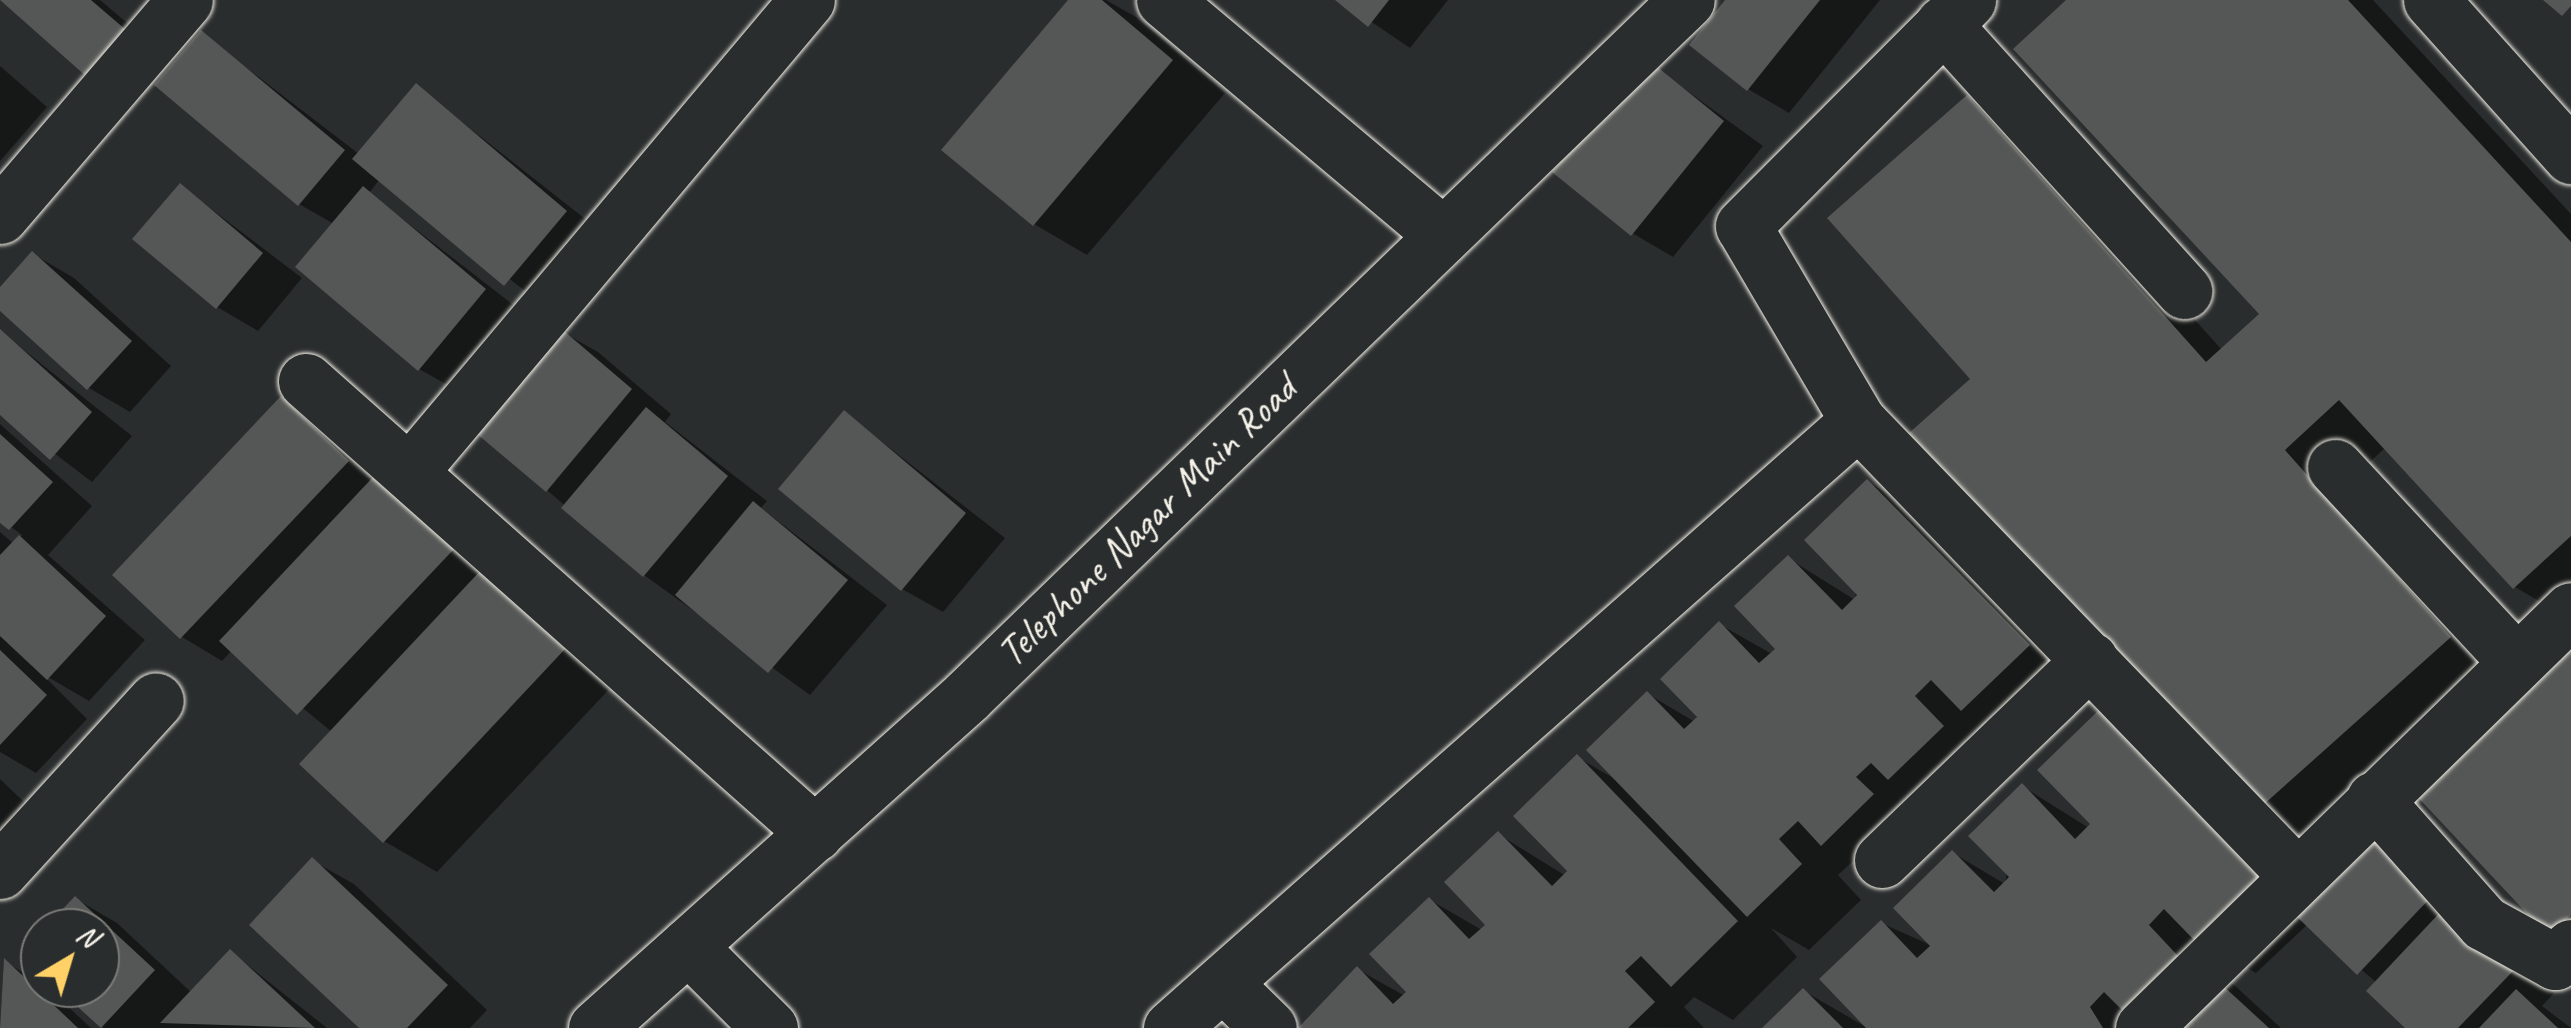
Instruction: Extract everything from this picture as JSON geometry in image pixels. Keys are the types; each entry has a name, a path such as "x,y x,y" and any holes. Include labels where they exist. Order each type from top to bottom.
{"street":[{"path":"0,216 186,0"},
{"path":"412,469 806,0"},
{"path":"1164,0 1442,234"},
{"name":"Telephone Nagar Main Road","path":"596,1028 815,833 1687,0"},
{"path":"2431,0 2571,156"},
{"path":"2184,291 1955,12 1744,226 1858,421 2295,874"},
{"path":"306,382 412,469 815,833"},
{"path":"1171,1028 1372,841 1858,421"},
{"path":"2335,467 2516,662"},
{"path":"2142,1028 2295,874 2571,610"},
{"path":"1882,860 2090,660"},
{"path":"0,871 156,700"},
{"path":"2374,799 2484,923 2555,962 2571,947"},
{"path":"688,946 770,1028"},
{"path":"1223,983 1269,1028"}],"building":[{"path":"0,0 91,0 126,30 87,77"},
{"path":"1068,0 1102,0 1173,60 1033,226 941,150"},
{"path":"1335,0 1389,0 1368,27"},
{"path":"1725,0 1820,0 1747,91 1689,45"},
{"path":"2066,0 2348,0 2571,242 2571,536 2513,589 2339,400 2285,450 2451,637 2252,815 1909,433 1970,379 1827,218 1967,95 2206,362 2259,314 2013,49"},
{"path":"2543,0 2571,0 2571,6 2562,16"},
{"path":"201,30 345,150 298,206 154,85"},
{"path":"1645,57 1724,121 1631,236 1552,172"},
{"path":"416,83 567,211 504,286 352,159"},
{"path":"180,183 263,253 216,309 132,239"},
{"path":"363,186 486,289 418,371 295,267"},
{"path":"32,251 132,341 87,390 0,311 0,287"},
{"path":"557,325 632,389 546,492 470,428"},
{"path":"0,329 92,412 50,460 0,415"},
{"path":"281,396 349,461 180,639 112,575"},
{"path":"646,407 728,476 643,577 561,508"},
{"path":"844,410 966,513 901,591 778,489"},
{"path":"0,434 53,482 9,530 0,523"},
{"path":"375,475 454,549 297,715 219,641"},
{"path":"1867,479 2030,645 1961,711 1931,680 1915,696 1944,726 1888,780 1871,763 1856,777 1874,794 1821,846 1798,821 1779,839 1802,864 1747,917 1586,750 1647,691 1684,729 1697,717 1660,679 1719,621 1759,663 1775,649 1734,606 1788,555 1842,610 1857,595 1804,540"},
{"path":"753,501 848,580 768,673 675,595"},
{"path":"19,535 106,616 47,680 0,636 0,555"},
{"path":"482,569 565,649 383,843 299,764"},
{"path":"2571,646 2571,915 2548,936 2412,791"},
{"path":"0,650 47,695 0,745"},
{"path":"2101,708 2263,874 2194,940 2164,909 2149,925 2178,956 2122,1010 2104,992 2090,1007 2103,1028 1866,1028 1819,979 1881,920 1917,958 1930,946 1893,908 1952,850 1994,892 2009,877 1968,836 2022,783 2075,839 2090,824 2037,770"},
{"path":"1577,754 1738,921 1671,987 1641,956 1625,971 1655,1002 1628,1028 1298,1028 1357,966 1393,1004 1406,992 1369,954 1429,897 1469,939 1485,925 1444,882 1498,831 1552,886 1567,871 1513,816"},
{"path":"2371,836 2433,895 2357,975 2295,915"},
{"path":"312,857 448,985 407,1028 359,1028 249,925"},
{"path":"75,896 88,908 64,908"},
{"path":"2447,905 2515,969 2458,1028 2405,1028 2366,991"},
{"path":"120,938 155,970 120,1008"},
{"path":"230,949 315,1028 160,1023"},
{"path":"4,958 20,973 20,1008 57,1008 78,1028 0,1028"},
{"path":"2208,972 2269,1028 2155,1028"},
{"path":"1803,988 1843,1028 1762,1028"},
{"path":"2516,989 2558,1028 2479,1028"},
{"path":"79,1008 120,1008 101,1028"}]}
